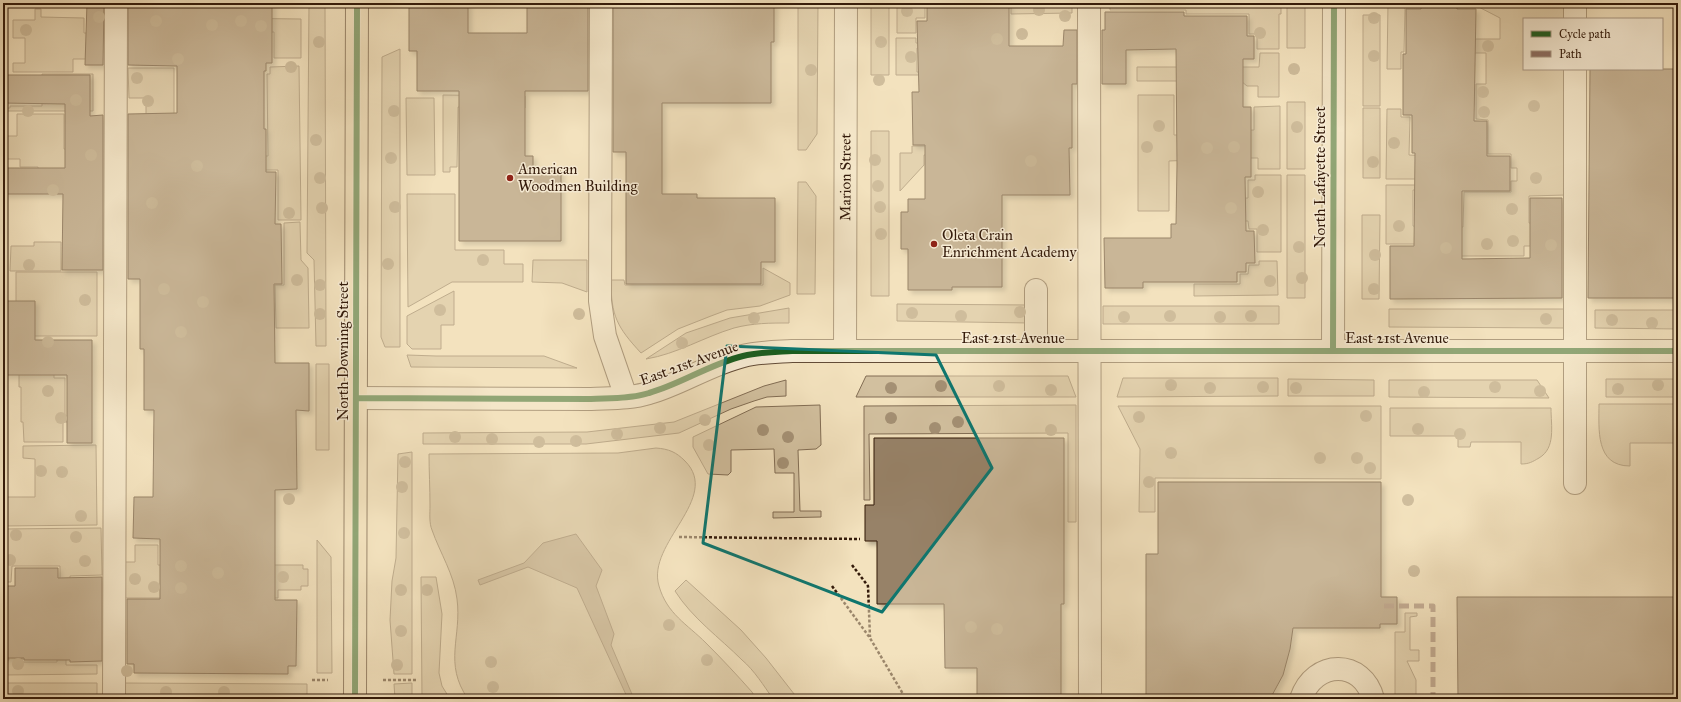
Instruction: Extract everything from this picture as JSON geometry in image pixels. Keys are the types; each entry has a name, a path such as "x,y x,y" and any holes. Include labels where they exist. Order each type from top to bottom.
{"main road":[{"name":"North Downing Street","path":"355,699 357,3"}],"street":[{"path":"114,699 116,3"},
{"path":"601,3 600,301 605,336 626,397"},
{"name":"Marion Street","path":"845,351 846,3"},
{"path":"1089,3 1090,699"},
{"name":"North Lafayette Street","path":"1332,351 1334,3"},
{"path":"1575,3 1575,18"},
{"path":"1575,70 1575,483"},
{"path":"1036,290 1036,351"},
{"name":"East 21st Avenue","path":"356,398 591,400 626,397 647,394 667,388 700,372 742,356 766,352 792,351 1678,351"},
{"path":"1301,699 1304,689 1311,680 1320,673 1330,669 1342,669 1353,672 1362,678 1369,687 1373,699"}],"path":[{"path":"679,538 860,539"},
{"path":"852,565 868,586 870,638"},
{"path":"832,586 870,638 906,699"}],"highlighted area":[{"path":"727,346 936,355 992,468 882,612 703,543"}],"shaded area":[{"path":"309,3 325,3 326,346 316,346 314,260 307,253"},
{"path":"798,3 818,3 817,134 806,150 798,150"},
{"path":"871,3 889,3 889,75 871,75"},
{"path":"897,3 925,3 925,18 916,18 916,33 897,33"},
{"path":"1011,3 1072,3 1072,13 1011,14"},
{"path":"1110,3 1281,3 1281,14 1279,14 1279,49 1257,49 1257,34 1249,34 1249,14 1186,14 1186,10 1110,10"},
{"path":"1287,3 1305,3 1305,48 1287,48"},
{"path":"1388,3 1465,4 1419,4 1419,7 1405,7 1404,52 1401,52 1401,69 1387,69"},
{"path":"1471,3 1566,3 1566,18 1523,18 1523,70 1566,70 1566,195 1529,196 1529,223 1561,224 1561,246 1524,246 1524,256 1422,256 1422,227 1463,227 1464,192 1511,192 1511,181 1517,181 1517,168 1511,168 1511,154 1488,154 1488,120 1476,119 1476,84 1486,84 1486,53 1471,53 1460,39 1500,39 1500,18"},
{"path":"35,9 41,9 41,17 84,18 84,33 96,33 96,59 73,59 73,72 13,72 13,63 25,63 25,38 13,38 13,20 35,20"},
{"path":"1363,15 1380,15 1380,106 1363,106"},
{"path":"222,18 301,19 301,58 274,58 274,32 247,32"},
{"path":"896,38 916,38 916,43 925,43 925,48 917,48 917,72 925,72 925,75 896,75"},
{"path":"400,49 400,347 385,347 381,337 382,57"},
{"path":"1260,53 1279,53 1279,97 1258,97 1258,86 1247,86 1241,81 1137,81 1137,67 1259,67"},
{"path":"299,66 301,220 278,220 278,170 263,170 263,156 268,156 267,74 270,74 270,67"},
{"path":"128,68 174,68 174,115 146,127 146,98 129,98"},
{"path":"42,74 93,74 93,111 3,111 3,108 10,108 10,106 42,106"},
{"path":"443,95 525,96 525,108 458,107 457,167 450,167 450,172 443,172"},
{"path":"1138,95 1174,95 1174,135 1192,135 1192,160 1169,161 1169,211 1138,211"},
{"path":"406,98 434,98 435,175 407,175"},
{"path":"1287,102 1305,102 1305,169 1287,169"},
{"path":"1280,106 1280,169 1258,169 1258,158 1245,158 1225,131 1254,130 1254,107"},
{"path":"1363,108 1380,108 1380,178 1363,178"},
{"path":"1387,109 1401,109 1401,117 1410,117 1409,155 1429,156 1429,179 1386,179"},
{"path":"17,114 64,114 64,149 94,150 94,174 38,174 38,167 20,167 20,159 3,159 3,136 17,136"},
{"path":"871,131 889,131 889,296 871,296"},
{"path":"912,146 939,146 935,155 924,155 924,165 900,191 900,153 912,153"},
{"path":"1255,175 1281,175 1281,252 1257,252 1257,229 1249,229 1248,221 1178,221 1224,199 1248,198 1248,180 1255,180"},
{"path":"1287,175 1305,175 1305,298 1287,298"},
{"path":"798,182 806,182 816,196 815,294 797,294"},
{"path":"1386,185 1429,185 1429,190 1413,190 1413,226 1420,227 1420,244 1386,244"},
{"path":"407,194 455,194 455,250 504,250 504,264 523,264 523,282 452,282 408,307"},
{"path":"1362,215 1380,215 1379,299 1362,299"},
{"path":"300,222 301,260 308,268 309,328 276,328 275,285 284,285 284,223"},
{"path":"34,242 61,242 61,271 10,271 11,246 34,246"},
{"path":"533,260 587,260 587,292 562,283 532,282"},
{"path":"1259,261 1277,261 1278,295 1194,296 1194,284 1240,284 1240,274 1248,274 1249,265 1259,265"},
{"path":"763,268 790,283 790,295 760,306 727,310 711,316 678,329 641,353 626,336 614,312 611,280 624,280 625,285 763,285"},
{"path":"16,272 97,272 97,336 16,336"},
{"path":"454,291 454,325 441,325 441,349 412,349 407,344 407,316"},
{"path":"897,304 1030,305 1030,323 897,321"},
{"path":"1103,306 1279,306 1279,324 1103,324"},
{"path":"789,308 789,323 768,323 741,326 669,353 646,359 686,333 730,318"},
{"path":"1389,309 1565,309 1565,328 1389,327"},
{"path":"1595,310 1678,310 1678,329 1595,328"},
{"path":"19,341 54,341 54,378 65,378 65,416 84,416 85,422 63,422 63,442 24,442 23,422 21,422 21,387 19,387"},
{"path":"407,355 544,356 577,368 411,367"},
{"path":"316,364 329,364 329,450 316,450"},
{"path":"866,376 1068,376 1076,397 856,397"},
{"path":"1123,378 1278,378 1278,396 1117,397"},
{"path":"1288,379 1374,380 1374,396 1288,396"},
{"path":"1606,379 1678,379 1678,397 1606,397"},
{"path":"786,380 786,396 767,397 754,401 731,409 679,433 586,444 423,444 423,433 587,432 674,422 764,386"},
{"path":"1389,380 1537,380 1549,398 1389,397"},
{"path":"1599,404 1678,404 1678,443 1630,443 1630,466 1619,464 1610,460 1601,444"},
{"path":"820,405 821,445 816,449 798,450 800,511 821,511 821,517 773,518 773,512 794,512 794,473 775,473 774,449 731,450 731,472 728,475 708,474 693,447 693,437 756,407"},
{"path":"1076,405 1076,522 1068,522 1068,433 869,434 870,500 864,500 864,406"},
{"path":"1118,406 1381,406 1381,479 1155,478 1155,512 1139,512 1140,449"},
{"path":"1390,408 1551,408 1552,429 1550,443 1544,454 1539,458 1526,464 1521,464 1521,442 1471,442 1470,447 1458,447 1458,436 1390,436"},
{"path":"96,445 97,525 3,526 3,497 35,497 35,459 23,458 23,446"},
{"path":"656,448 665,449 672,452 685,461 694,475 695,490 690,505 663,554 658,570 659,586 667,604 678,618 724,661 752,692 756,699 468,699 456,674 455,650 458,613 457,599 450,572 430,524 429,454 618,453"},
{"path":"412,452 412,674 394,674 390,620 392,581 396,558 398,454"},
{"path":"101,528 102,575 70,576 70,584 60,584 60,566 12,566 11,582 3,582 3,529"},
{"path":"576,534 602,570 596,586 614,634 611,645 634,699 628,699 577,588 528,567 480,585 478,580 524,563 543,543"},
{"path":"317,540 331,557 332,673 317,673"},
{"path":"135,545 158,545 158,565 303,565 303,569 308,569 308,586 301,586 301,590 278,590 278,598 125,598 125,562 135,562"},
{"path":"421,577 436,577 442,614 439,673 442,686 450,699 422,699"},
{"path":"686,580 741,630 766,658 798,699 773,699 751,668 698,619 682,601 675,591"},
{"path":"1405,613 1417,613 1417,616 1410,617 1410,650 1419,650 1419,661 1407,661 1416,680 1416,695 1395,695 1395,632 1405,632"},
{"path":"57,637 66,656 66,665 97,665 97,674 3,675 3,660 9,660 9,655 22,655 22,662 57,662"},
{"path":"3,683 97,683 97,699 3,699"},
{"path":"122,683 307,684 307,699 122,699"},
{"path":"412,683 412,699 395,699 394,684"}],"building":[{"path":"87,3 104,3 103,65 85,65"},
{"path":"128,3 272,3 272,63 266,63 266,71 264,71 264,129 266,129 266,172 276,172 275,224 281,224 282,284 274,284 275,363 309,363 309,411 296,410 297,489 275,490 275,600 297,600 296,666 288,666 288,674 134,673 134,664 127,664 127,599 160,599 160,539 133,538 134,497 153,497 154,410 144,410 144,349 140,349 140,279 128,279 128,114 177,113 177,66 128,65"},
{"path":"409,3 468,3 468,33 527,33 527,3 588,3 588,91 525,91 525,156 533,156 533,171 561,171 561,241 459,241 459,91 417,91 417,51 409,51"},
{"path":"613,3 774,3 774,42 771,42 771,103 662,103 662,194 697,194 697,198 775,198 775,262 761,262 761,284 626,284 626,152 613,152"},
{"path":"927,3 1009,3 1009,46 1063,46 1064,30 1077,30 1077,84 1072,84 1072,148 1069,148 1070,195 1002,195 1002,287 952,287 952,290 908,290 908,249 901,249 901,212 908,212 908,199 925,199 925,145 913,145 912,92 919,92 917,21 927,21"},
{"path":"1421,6 1457,6 1457,9 1476,9 1474,121 1487,121 1487,156 1510,156 1510,191 1462,191 1462,259 1530,258 1530,198 1562,198 1562,298 1390,299 1390,246 1414,246 1415,153 1412,153 1412,115 1403,115 1403,54 1406,54 1406,9 1421,9"},
{"path":"1105,12 1184,12 1184,16 1247,16 1247,36 1254,36 1254,59 1243,59 1243,107 1251,107 1251,177 1245,177 1246,231 1254,231 1255,263 1246,263 1246,272 1237,272 1237,282 1143,282 1143,288 1105,288 1104,238 1171,238 1171,224 1176,224 1177,165 1176,49 1126,50 1126,84 1102,84 1102,30 1105,30"},
{"path":"1678,69 1678,298 1588,298 1590,70"},
{"path":"3,75 90,75 90,116 103,115 103,270 62,270 63,194 3,194 3,168 65,168 65,104 3,103"},
{"path":"3,301 35,301 35,340 92,340 92,443 67,443 67,375 3,375"},
{"path":"874,438 1064,438 1064,604 1061,604 1061,699 977,699 977,668 945,668 944,604 877,604 877,541 865,541 865,505 874,505"},
{"path":"1158,482 1381,482 1381,597 1397,597 1397,624 1380,624 1380,628 1293,628 1290,649 1283,675 1270,699 1146,699 1146,554 1158,554"},
{"path":"15,568 58,568 58,578 102,577 102,661 70,662 70,660 24,660 24,658 3,658 3,586 15,586"},
{"path":"1457,597 1678,597 1678,699 1458,699"}],"marked path":[{"path":"1384,606 1433,606 1433,699 1384,699"}],"cycle path":[{"path":"355,699 357,3"},
{"path":"1333,351 1334,3"},
{"path":"356,398 591,399 627,397 642,395 673,385 719,364 743,356 792,351 1678,351"}],"place":[{"name":"American Woodmen Building","path":"510,178"},
{"name":"Oleta Crain Enrichment Academy","path":"934,244"}]}
